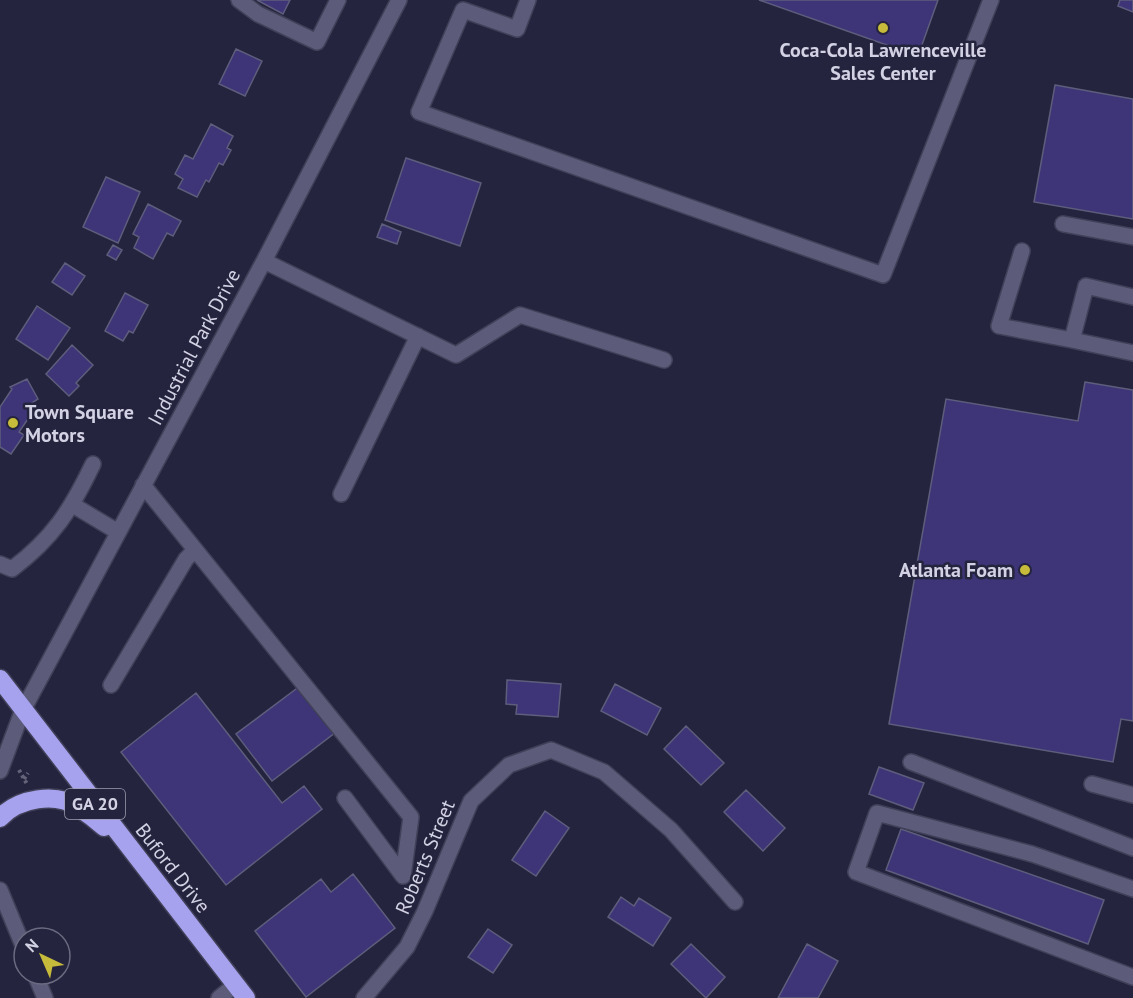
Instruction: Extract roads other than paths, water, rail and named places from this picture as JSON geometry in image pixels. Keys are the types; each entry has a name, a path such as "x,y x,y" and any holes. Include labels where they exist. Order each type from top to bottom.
{"highway":[{"name":"Buford Drive","path":"0,679 22,711 240,992"},
{"path":"0,818 8,809 38,799 76,805 126,844"}],"street":[{"path":"239,0 258,14 316,42 338,0"},
{"name":"Industrial Park Drive","path":"0,771 22,711 264,261 399,0"},
{"path":"528,0 517,29 463,10 419,112 883,275 991,0"},
{"path":"1064,224 1133,237"},
{"path":"1022,251 999,326 1133,353"},
{"path":"264,261 456,356 520,315 664,360"},
{"path":"1072,340 1086,286 1133,297"},
{"path":"341,494 417,336"},
{"path":"0,564 12,569 38,549 74,505 93,464"},
{"path":"144,485 411,817 403,876 345,798"},
{"path":"74,505 118,532"},
{"path":"111,685 186,559 195,550"},
{"name":"Roberts Street","path":"364,998 407,946 426,911 471,801 509,765 551,750 604,772 671,830 735,902"},
{"path":"911,762 1133,848"},
{"path":"1092,784 1133,795"},
{"path":"1133,889 1032,854 877,813 855,872 1133,977"},
{"path":"0,890 15,926"},
{"path":"219,998 240,992"}],"place":[{"name":"Coca-Cola Lawrenceville Sales Center","path":"883,28"},
{"name":"Town Square Motors","path":"13,423"},
{"name":"Atlanta Foam","path":"1025,570"}]}
